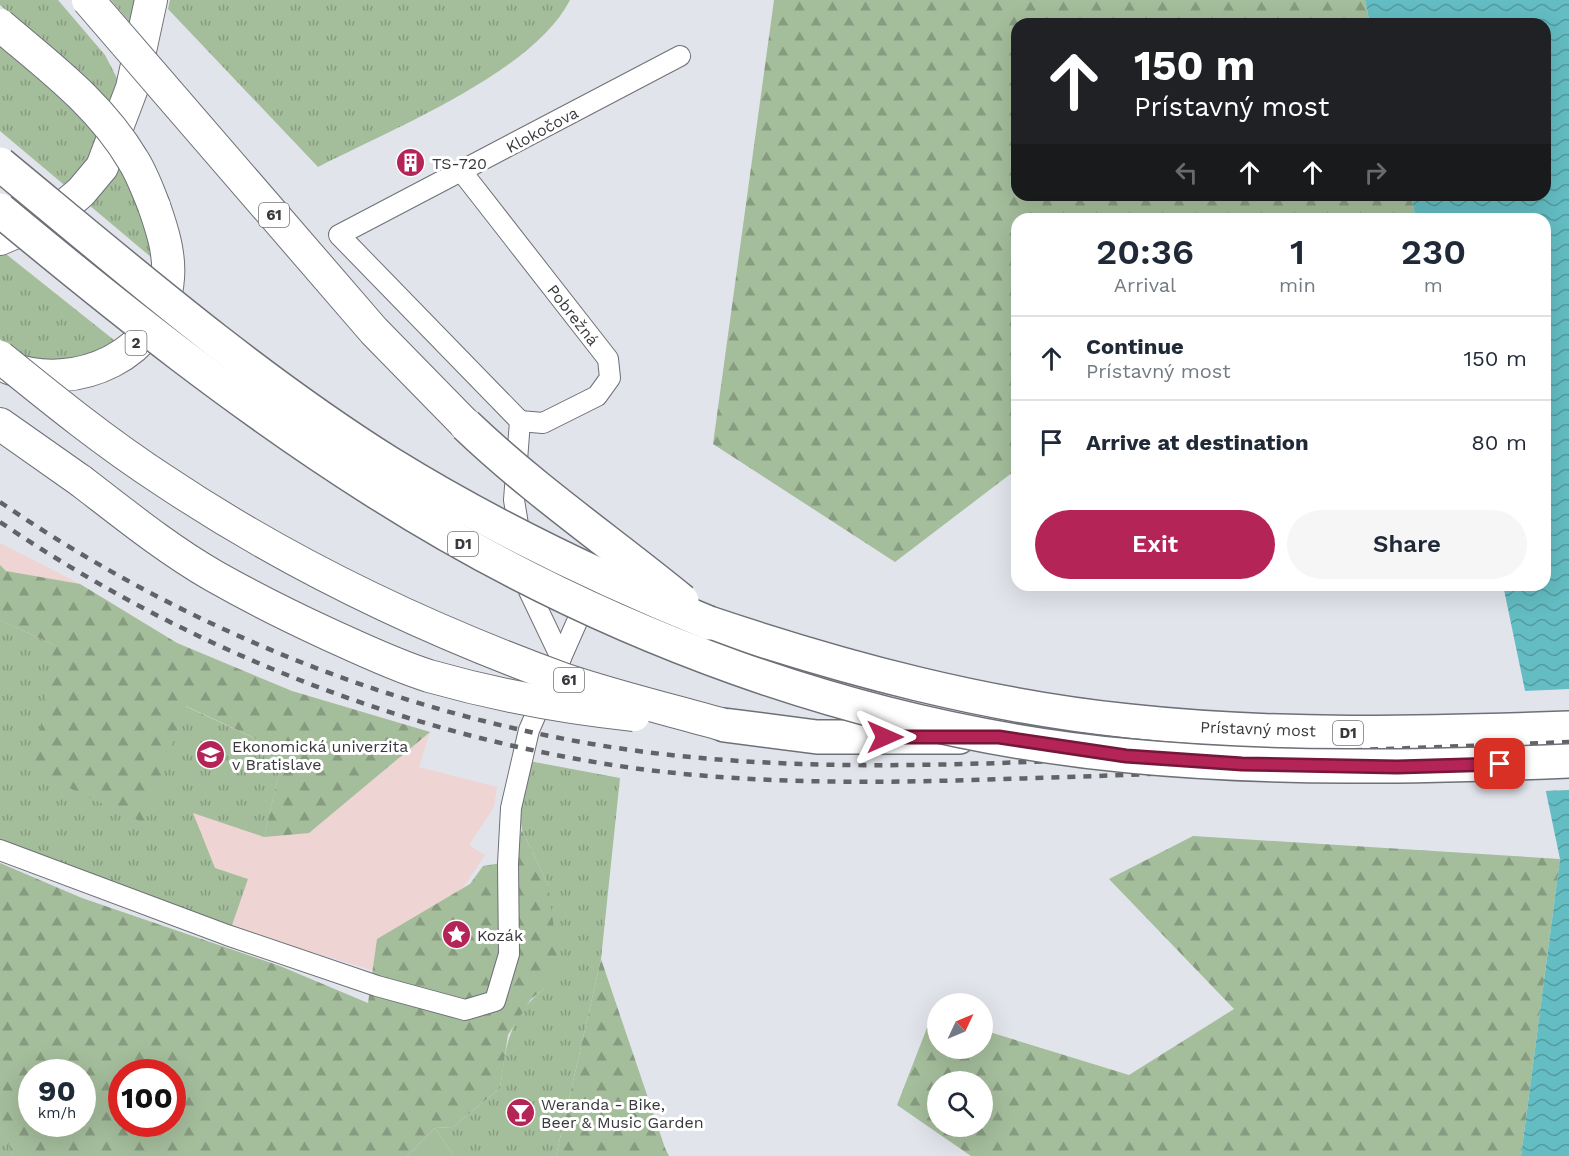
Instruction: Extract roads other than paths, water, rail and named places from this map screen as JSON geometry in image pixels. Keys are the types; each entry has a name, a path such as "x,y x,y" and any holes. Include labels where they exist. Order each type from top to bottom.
{"highway":[{"name":"D1","path":"0,164 287,393 388,462 477,515 564,560 710,623"},
{"name":"D1","path":"0,210 184,358 278,426 373,490 501,564 619,622 696,653 854,705 932,725 1126,756 1277,765 1397,767 1569,762"},
{"path":"466,425 543,494 622,552 710,623"},
{"name":"Prístavný most","path":"710,623 801,654 955,694 1128,721 1208,728 1390,734 1569,728"},
{"name":"61","path":"724,725 817,737 999,737"}],"main road":[{"name":"61","path":"88,0 374,331 466,425"},
{"path":"0,239 54,216 81,192 102,166 132,88 151,0"},
{"name":"2","path":"0,25 72,86 100,114 135,161 154,206 166,243 168,279 159,311 132,348 100,368 67,377 43,378 0,365"},
{"name":"61","path":"0,357 74,417 162,480 249,534 337,581 490,650 565,679 724,725"},
{"path":"0,424 156,539 213,575 278,610 375,656 427,675 548,704 724,725"}],"street":[{"name":"Klokočova","path":"520,421 339,235 680,56"},
{"name":"Pobrežná","path":"462,172 608,359 609,378 597,396 543,423 520,421"},
{"path":"520,421 514,500 529,591 561,658"},
{"path":"0,850 227,935 377,986 465,1010 495,1001 509,954 508,864 512,808 529,730 583,608"}],"water":[{"path":"1365,0 1569,0 1569,1156 1521,1156 1560,859 1504,591 1551,591 1551,213 1415,213 1412,201 1551,201 1551,18 1369,18"}],"railway":[{"path":"0,502 68,546 138,586 209,622 283,655 435,708 513,728 592,744 720,760 912,765 1569,742"},
{"path":"0,522 72,568 147,610 223,648 302,681 383,710 465,734 548,753 633,768 749,779 865,782 1097,776 1569,758"}],"place":[{"name":"TS-720","path":"411,163"},
{"name":"Ekonomická univerzita v Bratislave","path":"211,755"},
{"name":"Kozák","path":"456,935"},
{"name":"Weranda - Bike, Beer & Music Garden","path":"520,1113"}]}
